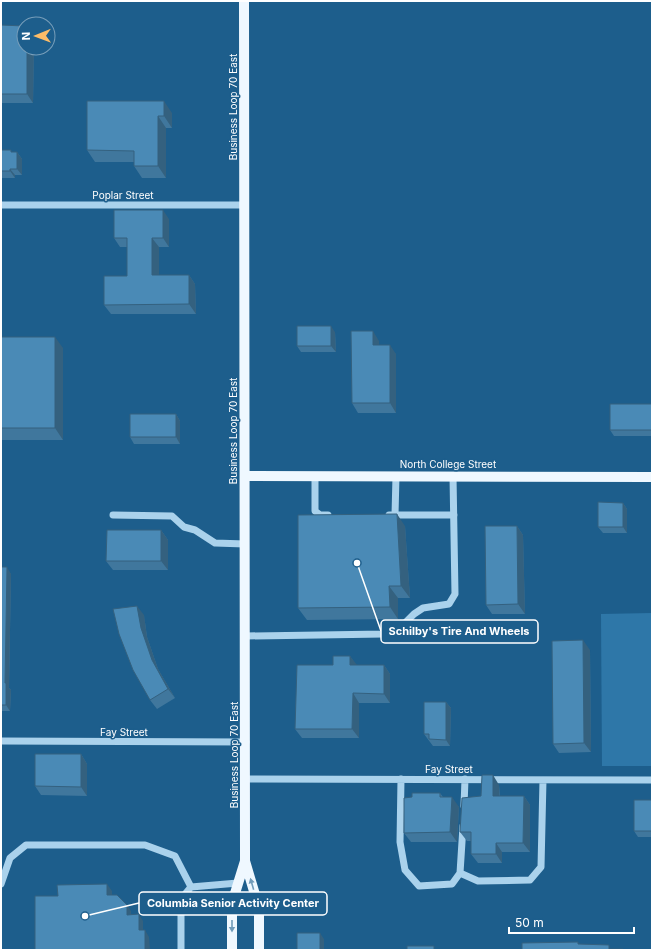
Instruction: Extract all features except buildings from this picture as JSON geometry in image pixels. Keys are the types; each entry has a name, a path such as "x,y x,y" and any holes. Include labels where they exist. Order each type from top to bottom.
{"main road":[{"name":"Business Loop 70 East","path":"232,950 232,903 245,861 246,636 244,1"},
{"name":"North College Street","path":"245,476 652,477"},
{"name":"Business Loop 70 East","path":"245,861 259,908 259,950"}],"street":[{"name":"Poplar Street","path":"1,205 245,205"},
{"path":"315,476 316,511 320,516 335,515"},
{"path":"395,515 396,476"},
{"path":"246,636 384,634 402,626 414,614 423,608 449,604 454,594 453,476"},
{"path":"113,515 172,516 184,527 195,530 215,543 245,544"},
{"path":"380,515 454,515"},
{"name":"Fay Street","path":"1,742 246,742"},
{"name":"Fay Street","path":"246,779 652,780"},
{"path":"401,779 400,842 405,870 419,886 452,884 460,873 465,780"},
{"path":"460,873 478,881 530,880 541,867 543,780"},
{"path":"1,884 10,858 26,845 145,845 175,856 191,887"},
{"path":"181,950 181,899 191,887 238,883"}],"shaded area":[{"path":"652,613 652,766 602,766 601,614"}],"place":[{"name":"Schilby's Tire And Wheels","path":"357,563"},
{"name":"Columbia Senior Activity Center","path":"85,916"}]}
